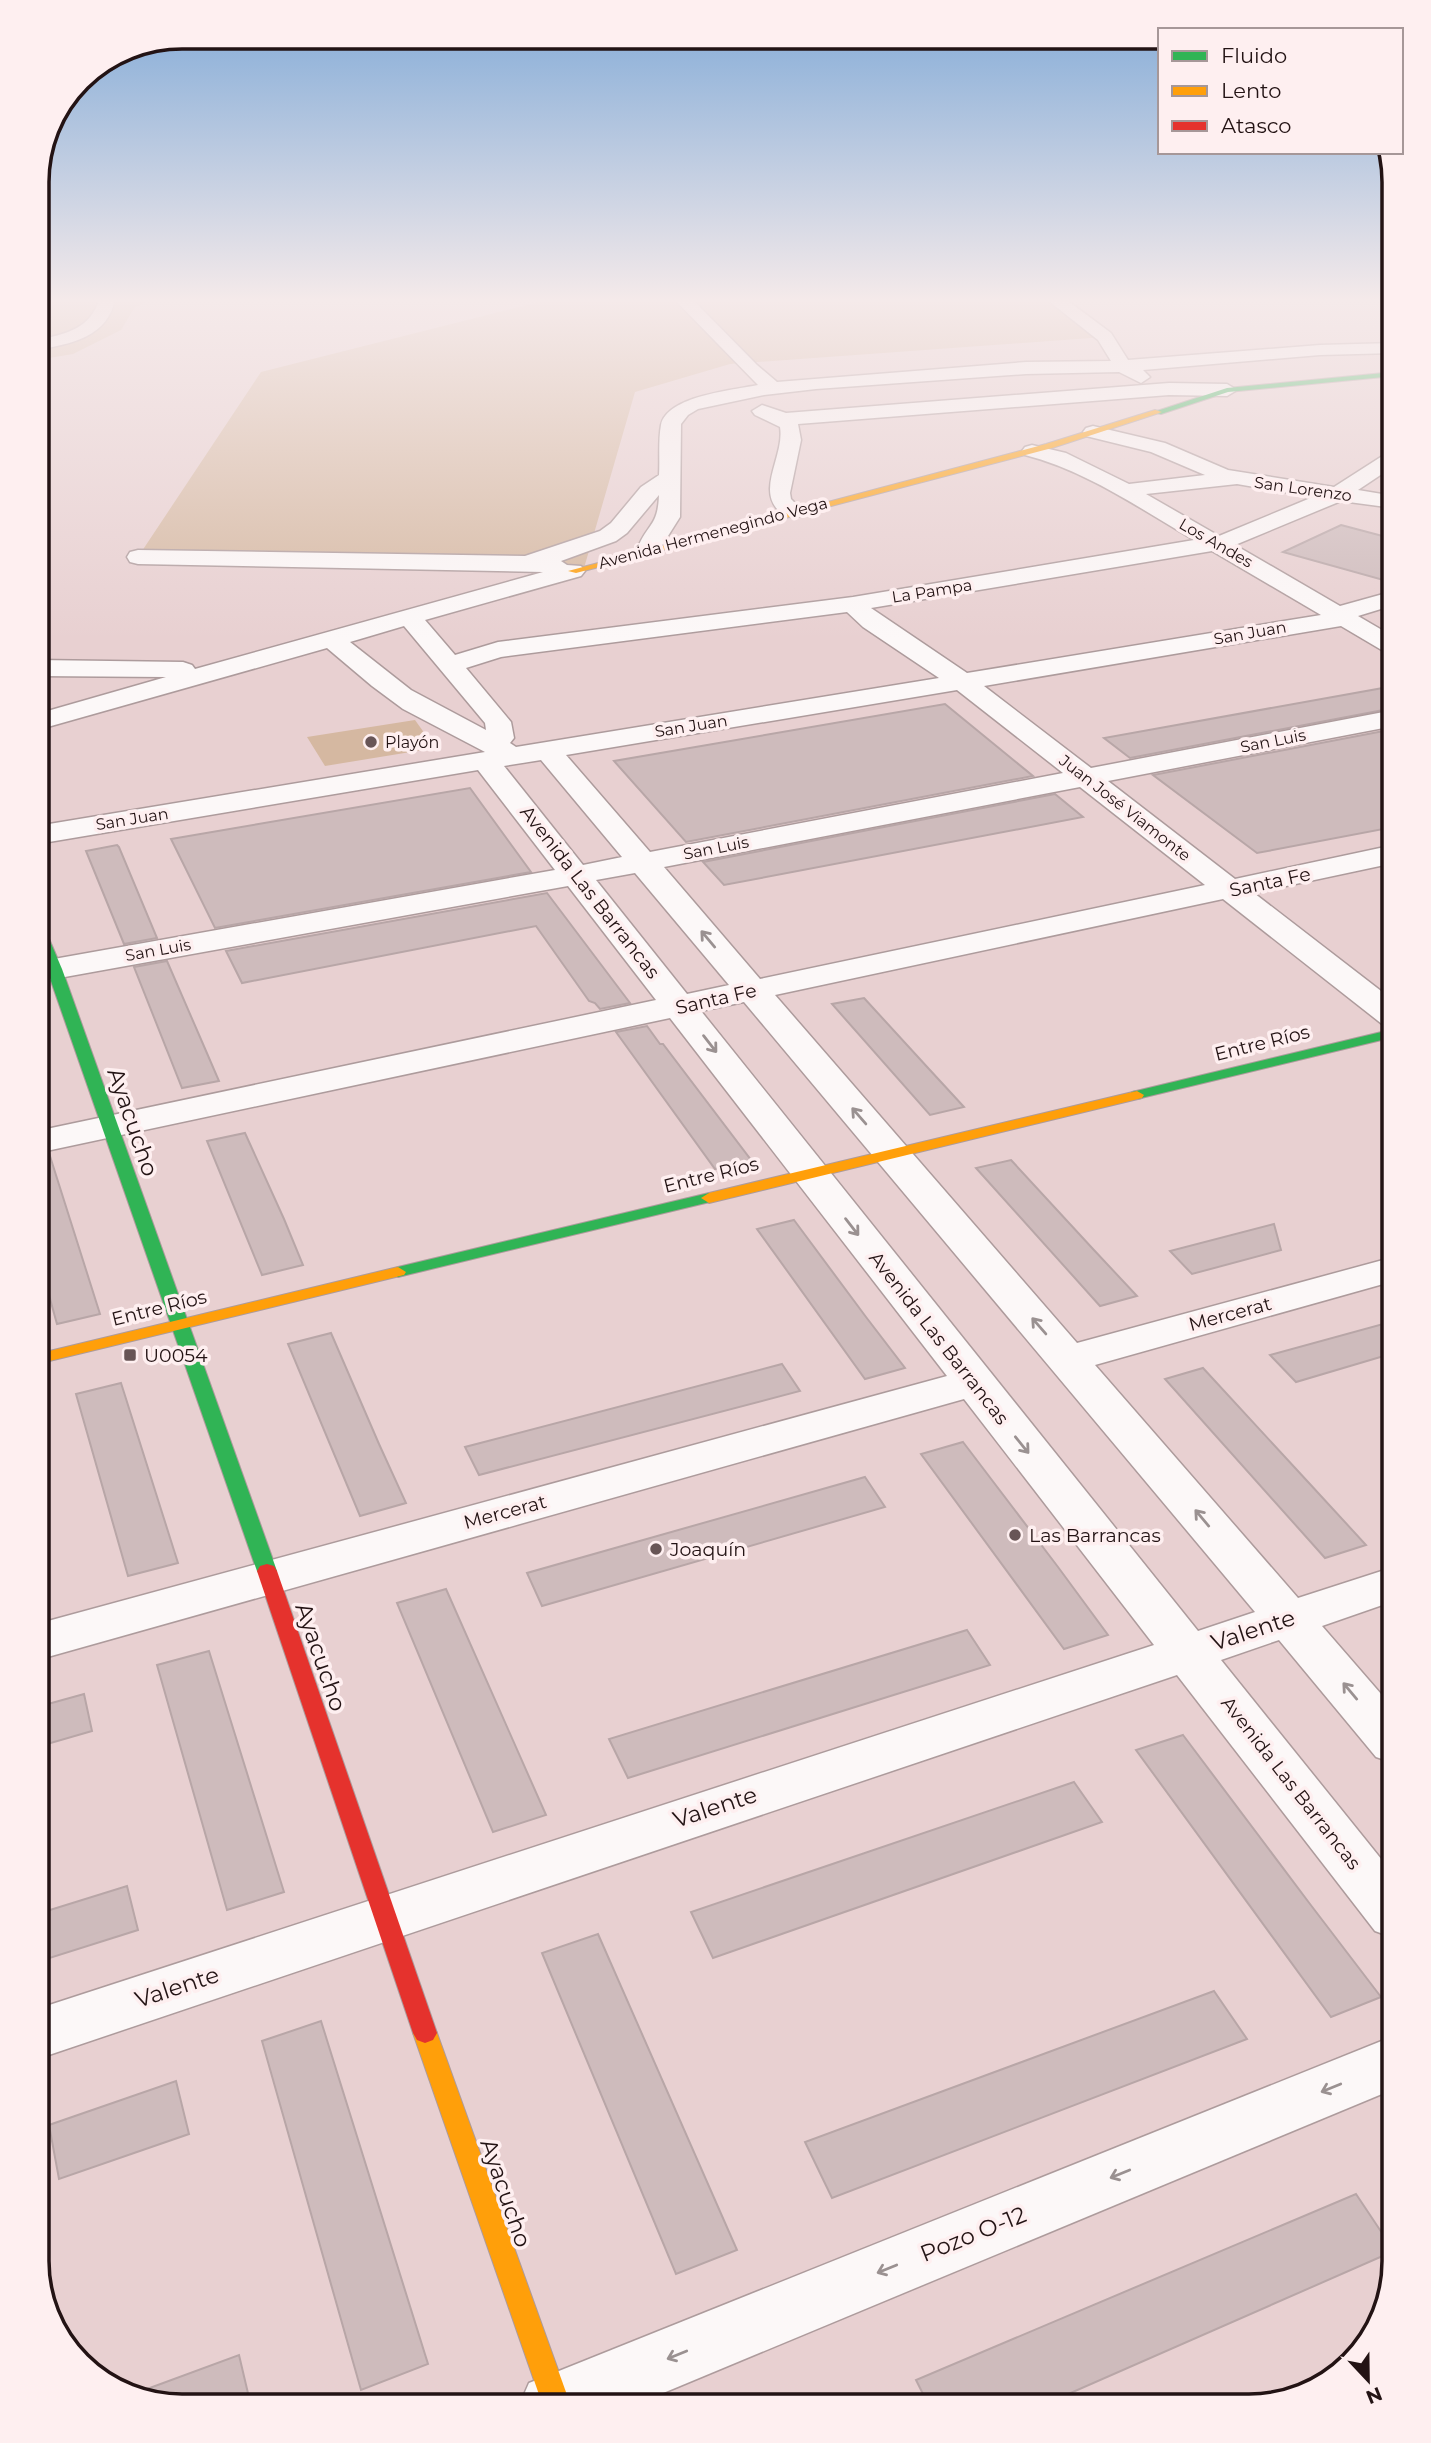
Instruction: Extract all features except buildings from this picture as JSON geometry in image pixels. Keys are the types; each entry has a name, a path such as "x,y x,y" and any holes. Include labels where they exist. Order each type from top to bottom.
{"street":[{"path":"648,550 651,541 669,517 671,424 673,418 682,412"},
{"path":"762,412 783,419 873,412"},
{"name":"Avenida Hermenegindo Vega","path":"49,719 648,550 1032,451 1157,412"},
{"path":"783,419 790,427 791,437 779,493 780,501 792,511"},
{"name":"San Lorenzo","path":"1093,432 1158,447 1221,474 1249,481 1382,500"},
{"name":"Los Andes","path":"1032,451 1059,457 1089,470 1382,640"},
{"name":"La Pampa","path":"451,664 498,650 853,604 1217,543 1234,539 1338,494 1382,465"},
{"path":"526,563 554,556 608,536 619,528 649,492 670,477"},
{"path":"1125,491 1192,481 1249,481"},
{"path":"138,557 526,563 573,571"},
{"path":"1346,619 1382,603"},
{"name":"Juan José Viamonte","path":"853,604 872,622 963,681 1382,1008"},
{"path":"332,639 374,676 412,703 497,754 500,738 498,722 409,617"},
{"path":"1346,619 1382,618"},
{"name":"San Juan","path":"49,833 497,754 547,750 1346,619"},
{"path":"49,668 177,668 202,676"},
{"name":"San Luis","path":"49,969 577,875 1382,720"},
{"path":"547,750 1382,1729"},
{"name":"Avenida Las Barrancas","path":"497,754 577,875 973,1383 1382,1900"},
{"name":"Santa Fe","path":"49,1140 1382,857"},
{"name":"Ayacucho","path":"49,977 110,1127 269,1576 551,2394"},
{"name":"Entre Ríos","path":"49,1356 1382,1035"},
{"name":"Mercerat","path":"1067,1359 1382,1272"},
{"name":"Mercerat","path":"49,1639 973,1383"},
{"name":"Valente","path":"49,2030 1382,1588"},
{"name":"Pozo O-12","path":"584,2394 1382,2067"}],"shaded area":[{"path":"234,412 629,412 584,568 138,557"},
{"name":"Playón","path":"415,720 435,748 325,766 307,737"}],"traffic: fast":[{"path":"49,954 267,1571"},
{"path":"1137,1095 1382,1036"},
{"path":"398,1272 709,1198"}],"traffic: slow":[{"path":"573,571 1049,446 1158,412"},
{"path":"709,1198 1137,1095"},
{"path":"49,1356 398,1272"},
{"path":"425,2033 553,2394"}],"traffic: jam":[{"path":"267,1571 425,2033"}],"place":[{"name":"Playón","path":"371,742"},
{"name":"U0054","path":"130,1355"},
{"name":"Las Barrancas","path":"1015,1535"},
{"name":"Joaquín","path":"656,1549"}]}
